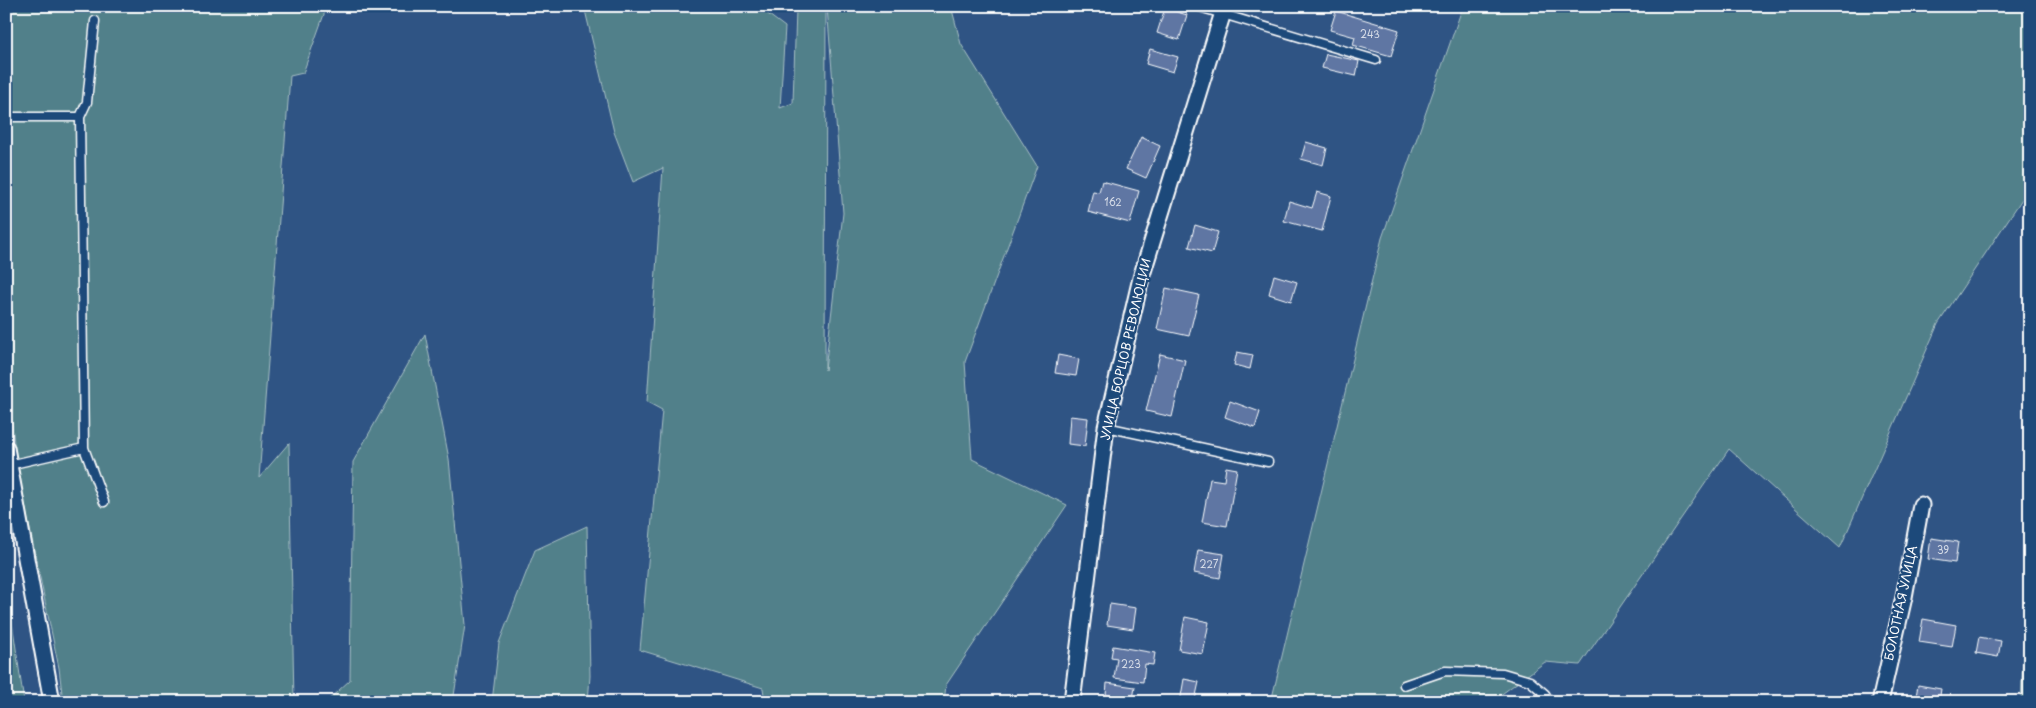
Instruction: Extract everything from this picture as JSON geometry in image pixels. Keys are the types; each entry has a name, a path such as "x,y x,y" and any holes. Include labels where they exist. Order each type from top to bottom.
{"street":[{"name":"УЛИЦА БОРЦОВ РЕВОЛЮЦИИ","path":"1072,702 1106,427 1140,278 1224,10"},
{"path":"6,448 52,702"},
{"name":"БОЛОТНАЯ УЛИЦА","path":"1880,702 1904,597 1921,505"}],"lane":[{"path":"1196,6 1224,10 1376,60"},
{"path":"96,21 87,102 80,117 84,448 104,502"},
{"path":"6,117 80,117"},
{"path":"1106,427 1268,462"},
{"path":"9,465 84,448"},
{"path":"1404,685 1445,671 1503,673 1530,681 1546,694 1550,702"}],"green space":[{"path":"6,6 327,6 303,73 290,76 259,478 289,443 294,702 63,702 59,668 17,468 6,375"},
{"path":"584,6 757,6 785,27 780,108 793,103 796,9 792,6 826,6 825,370 843,213 827,6 951,6 961,44 1037,166 965,362 972,459 1067,505 946,685 944,702 765,702 763,688 640,650 662,410 647,402 663,168 633,182 614,132"},
{"path":"1463,6 2030,6 2030,194 2022,199 1938,324 1840,548 1729,449 1580,665 1545,662 1491,702 1271,702 1382,238"},
{"path":"425,334 449,459 465,625 453,702 326,702 350,680 353,462"},
{"path":"2030,501 2030,702 2021,702"},
{"path":"587,526 590,676 588,702 492,702 499,643 535,550"},
{"path":"6,582 24,702 6,702"}],"building":[{"path":"1165,8 1187,15 1179,40 1157,33"},
{"path":"1336,11 1399,30 1391,56 1353,45 1355,37 1330,30"},
{"path":"1150,49 1178,57 1173,72 1146,64"},
{"path":"1326,54 1359,61 1356,76 1322,68"},
{"path":"1141,137 1160,146 1146,178 1126,169"},
{"path":"1306,142 1327,148 1323,165 1301,159"},
{"path":"1102,181 1139,191 1130,223 1088,212 1093,191 1099,192"},
{"path":"1317,192 1331,196 1322,231 1284,221 1289,201 1312,208"},
{"path":"1195,225 1218,232 1212,253 1189,247"},
{"path":"1274,275 1297,282 1291,301 1269,294"},
{"path":"1166,288 1199,295 1189,336 1157,329"},
{"path":"1237,352 1253,355 1250,369 1234,365"},
{"path":"1160,354 1185,360 1172,417 1146,411"},
{"path":"1058,355 1079,359 1076,376 1055,373"},
{"path":"1230,401 1260,412 1255,428 1225,417"},
{"path":"1070,416 1088,418 1085,446 1068,444"},
{"path":"1226,467 1237,469 1227,526 1202,522 1210,479 1224,481"},
{"path":"1931,538 1958,542 1955,563 1928,559"},
{"path":"1198,550 1224,554 1220,578 1194,573"},
{"path":"1110,604 1136,608 1133,629 1107,625"},
{"path":"1185,617 1209,622 1203,654 1179,650"},
{"path":"1923,619 1956,625 1952,647 1919,642"},
{"path":"1979,637 2001,641 1998,657 1976,653"},
{"path":"1113,646 1155,653 1153,665 1145,664 1143,682 1114,678 1117,658 1111,657"},
{"path":"1184,679 1199,682 1195,700 1201,702 1180,702"},
{"path":"1107,683 1135,687 1133,699 1106,695"},
{"path":"1918,685 1941,689 1939,702 1915,702"},
{"path":"1843,696 1857,702 1841,702"}],"waterway":[{"path":"6,655 9,662 6,668"}]}
